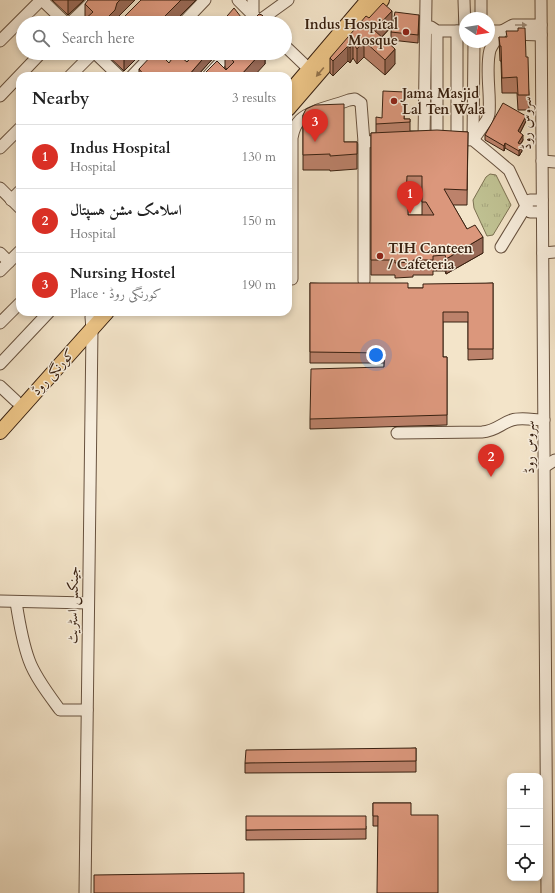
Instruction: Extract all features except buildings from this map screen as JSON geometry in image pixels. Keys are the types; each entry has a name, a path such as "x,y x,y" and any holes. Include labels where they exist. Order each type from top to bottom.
{"main road":[{"path":"292,89 370,3 382,0"},
{"path":"292,104 370,3"},
{"name":"کورنگی روڈ","path":"0,418 93,319"},
{"name":"کورنگی روڈ","path":"0,432 93,319"}],"street":[{"path":"26,16 42,0 59,16"},
{"path":"77,16 94,0"},
{"path":"190,16 205,0"},
{"path":"238,0 253,16"},
{"path":"253,0 256,16"},
{"path":"263,16 288,0"},
{"path":"426,0 421,139 436,138 473,140 509,170 530,212 542,212"},
{"path":"426,24 437,31 465,31 464,0"},
{"path":"481,0 481,12"},
{"name":"سروس روڈ","path":"540,0 546,893"},
{"path":"0,41 16,25"},
{"path":"495,31 514,34 541,30"},
{"path":"436,138 437,31"},
{"path":"456,31 457,139"},
{"path":"473,140 487,120 489,114 490,50 502,32"},
{"path":"473,140 474,48"},
{"path":"292,53 309,69"},
{"path":"23,72 34,60"},
{"path":"74,72 87,60"},
{"path":"102,60 115,72"},
{"path":"136,72 147,60"},
{"path":"212,72 223,60"},
{"path":"0,96 16,79"},
{"path":"292,279 292,138 296,126 300,120 310,113 355,99 361,103 364,142 364,281"},
{"path":"0,148 16,132"},
{"path":"364,142 394,140"},
{"path":"542,162 555,162"},
{"path":"0,188 16,204"},
{"path":"11,200 16,195"},
{"path":"501,247 530,200 542,200"},
{"path":"0,252 9,262"},
{"path":"542,252 555,252"},
{"path":"0,271 16,255"},
{"path":"0,323 16,306"},
{"path":"0,364 46,316"},
{"name":"جینکس اسٹریٹ","path":"85,893 93,319"},
{"path":"0,386 16,400"},
{"path":"397,433 482,432 495,429 516,419 544,420"},
{"path":"544,467 555,460"},
{"path":"0,601 88,603"},
{"path":"16,602 20,632 29,661 45,688 60,710 87,710"}],"green space":[{"path":"490,174 496,175 511,205 493,235 487,236 474,208 473,200 486,177"}],"place":[{"name":"Indus Hospital Mosque","path":"406,32"},
{"name":"Jama Masjid Lal Ten Wala","path":"394,101"},
{"name":"Nursing Hostel","path":"315,142"},
{"name":"Indus Hospital","path":"410,214"},
{"name":"TIH Canteen / Cafeteria","path":"380,256"},
{"name":"اسلامک مشن ہسپتال","path":"491,477"}]}
